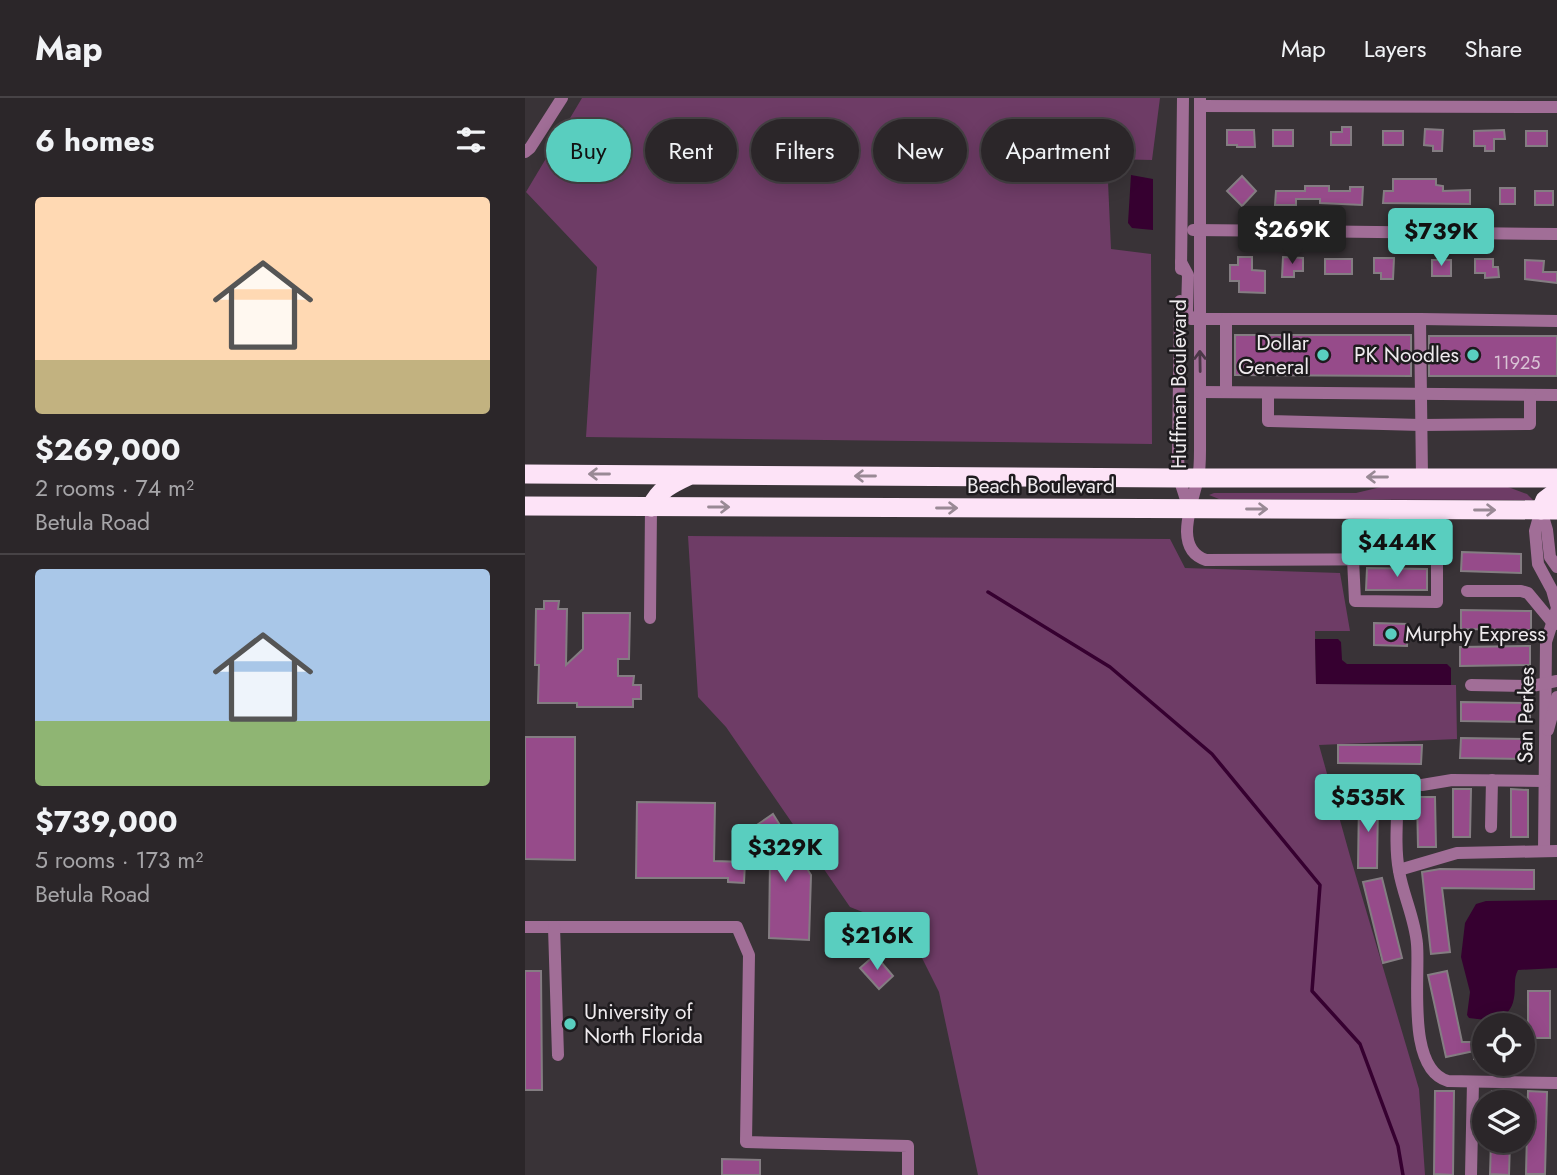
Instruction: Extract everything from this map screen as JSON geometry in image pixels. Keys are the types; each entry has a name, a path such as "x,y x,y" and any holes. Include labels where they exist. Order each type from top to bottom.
{"highway":[{"path":"525,474 1557,478"},
{"path":"632,474 643,484 651,507"},
{"path":"651,507 666,486 692,474"},
{"path":"1514,478 1528,486 1549,510"},
{"path":"1549,510 1545,500 1557,491"},
{"name":"Beach Boulevard","path":"525,506 1549,510"}],"street":[{"path":"525,152 562,98"},
{"name":"Huffman Boulevard","path":"1182,98 1182,230 1177,392 1188,478 1189,509"},
{"path":"1201,102 1557,107"},
{"name":"Huffman Boulevard","path":"1189,509 1188,478 1200,392 1201,102"},
{"path":"1182,230 1557,234"},
{"path":"1181,262 1188,275 1188,316 1191,319 1557,321"},
{"path":"1226,319 1226,392"},
{"path":"1420,319 1422,477"},
{"path":"1200,392 1557,396"},
{"path":"1268,393 1268,421 1421,425 1530,424 1530,395"},
{"path":"650,618 651,507"},
{"path":"1189,509 1188,543 1194,552 1206,560 1437,559"},
{"path":"1353,559 1355,600 1437,602 1435,510"},
{"path":"1549,510 1547,530 1550,557 1557,567"},
{"name":"San Perkes","path":"1352,784 1422,785 1452,780 1544,781 1551,681 1546,642 1555,624 1557,608 1552,590 1538,564 1535,531 1549,510"},
{"path":"1467,591 1528,593 1555,624"},
{"path":"1471,685 1532,686 1551,681"},
{"path":"1545,740 1557,697"},
{"path":"1491,827 1492,780"},
{"path":"1399,870 1457,853 1551,851 1544,781"},
{"path":"1398,785 1399,870 1417,943 1415,1010 1428,1066 1439,1079 1448,1082 1557,1083"},
{"path":"525,927 737,927 749,955 746,1142 908,1146 908,1175"},
{"path":"554,927 558,1055"},
{"path":"1471,1175 1473,1082"}],"shaded area":[{"path":"582,98 1160,98 1152,160 1134,160 1134,119 981,119 981,182 1108,182 1111,249 1151,254 1152,444 586,437 597,267 526,192 546,158 546,182 631,182 631,119 569,119"},
{"path":"1134,176 1153,179 1153,230 1132,228 1128,223 1131,182 1134,182"},
{"path":"1381,487 1508,487 1527,494 1533,500 1219,499 1209,495 1356,493"},
{"path":"688,536 1170,539 1185,568 1340,573 1350,631 1315,631 1316,684 1456,685 1457,739 1319,745 1419,1089 1425,1175 978,1175 939,992 908,930 850,907 726,727 698,697"},
{"path":"1315,639 1338,639 1341,642 1342,660 1347,664 1447,664 1451,668 1451,685 1316,684"},
{"path":"1557,900 1557,968 1518,970 1514,998 1508,1012 1472,1013 1472,1018 1467,1015 1470,992 1461,957 1465,923 1476,904 1486,901"}],"building":[{"path":"1342,127 1351,127 1351,145 1331,145 1331,132 1342,132"},
{"path":"1425,129 1443,130 1442,151 1433,151 1433,146 1424,145"},
{"path":"1227,130 1254,130 1255,147 1227,145"},
{"path":"1273,130 1293,130 1293,146 1273,146"},
{"path":"1504,130 1505,139 1494,139 1494,151 1485,151 1485,146 1474,146 1474,131"},
{"path":"1383,131 1403,131 1403,145 1383,145"},
{"path":"1526,131 1547,131 1547,146 1526,146"},
{"path":"1242,176 1256,191 1242,206 1227,191"},
{"path":"1393,179 1436,179 1436,185 1443,186 1443,191 1470,190 1470,204 1383,203 1384,191 1393,191"},
{"path":"1305,186 1329,186 1329,191 1350,191 1350,187 1363,187 1362,205 1320,203 1320,199 1296,199 1296,205 1275,205 1276,191 1305,191"},
{"path":"1500,188 1515,188 1515,204 1500,204"},
{"path":"1535,191 1553,191 1553,205 1535,205"},
{"path":"1238,257 1252,257 1252,270 1265,271 1265,293 1239,292 1239,281 1230,281 1230,265 1238,265"},
{"path":"1283,257 1303,258 1303,271 1294,271 1294,277 1282,277"},
{"path":"1374,258 1394,258 1393,279 1381,279 1381,273 1374,273"},
{"path":"1325,259 1352,259 1352,274 1325,274"},
{"path":"1475,259 1493,259 1493,267 1498,267 1499,277 1485,278 1485,273 1475,273"},
{"path":"1432,260 1451,260 1451,276 1432,276"},
{"path":"1525,260 1544,261 1543,272 1557,272 1557,283 1525,279"},
{"path":"1235,335 1411,335 1411,376 1235,375"},
{"path":"1429,336 1557,336 1557,376 1429,376"},
{"path":"1462,552 1521,554 1521,573 1461,571"},
{"path":"1367,568 1427,569 1427,590 1366,590"},
{"path":"544,601 559,601 558,609 567,609 566,665 583,649 583,613 630,613 629,659 618,659 618,676 634,676 633,685 641,685 641,699 633,699 633,707 577,707 577,703 538,703 539,665 535,665 536,609 544,609"},
{"path":"1461,610 1531,611 1531,630 1461,629"},
{"name":"Murphy Express","path":"1374,623 1408,624 1407,646 1374,645"},
{"path":"1530,646 1530,665 1460,666 1460,647"},
{"path":"1461,702 1530,703 1530,722 1461,721"},
{"path":"525,737 575,737 575,860 525,859"},
{"path":"1461,738 1530,739 1530,759 1460,758"},
{"path":"1338,745 1422,745 1421,764 1338,763"},
{"path":"1453,789 1471,789 1470,837 1453,837"},
{"path":"1511,789 1528,790 1528,837 1511,837"},
{"path":"1417,797 1435,797 1436,847 1418,847"},
{"path":"1359,800 1378,801 1377,868 1358,868"},
{"path":"637,802 715,803 714,861 745,862 744,883 728,882 728,878 636,878"},
{"path":"773,814 811,875 809,940 769,938 770,860 751,829"},
{"path":"1440,869 1534,870 1534,889 1442,888 1450,952 1431,954 1422,872"},
{"path":"1382,878 1402,958 1383,963 1363,882"},
{"path":"875,955 893,976 879,989 860,968"},
{"path":"525,971 541,971 542,1090 525,1090"},
{"path":"1447,971 1462,1042 1472,1042 1472,1051 1446,1057 1428,975"},
{"path":"1528,991 1550,991 1550,1038 1535,1038 1535,1013 1528,1013"},
{"path":"1435,1091 1454,1091 1453,1175 1434,1174"},
{"path":"1535,1091 1547,1092 1545,1174 1526,1174 1527,1153 1535,1153"},
{"path":"1491,1153 1510,1153 1509,1175 1490,1174"},
{"path":"722,1159 760,1160 760,1175 722,1175"}],"waterway":[{"path":"988,592 1110,667 1212,754 1320,885 1312,991 1360,1044 1398,1146 1403,1175"}],"place":[{"name":"Dollar General","path":"1323,355"},
{"name":"PK Noodles","path":"1473,355"},
{"name":"Murphy Express","path":"1391,634"},
{"name":"University of North Florida","path":"570,1024"}]}
